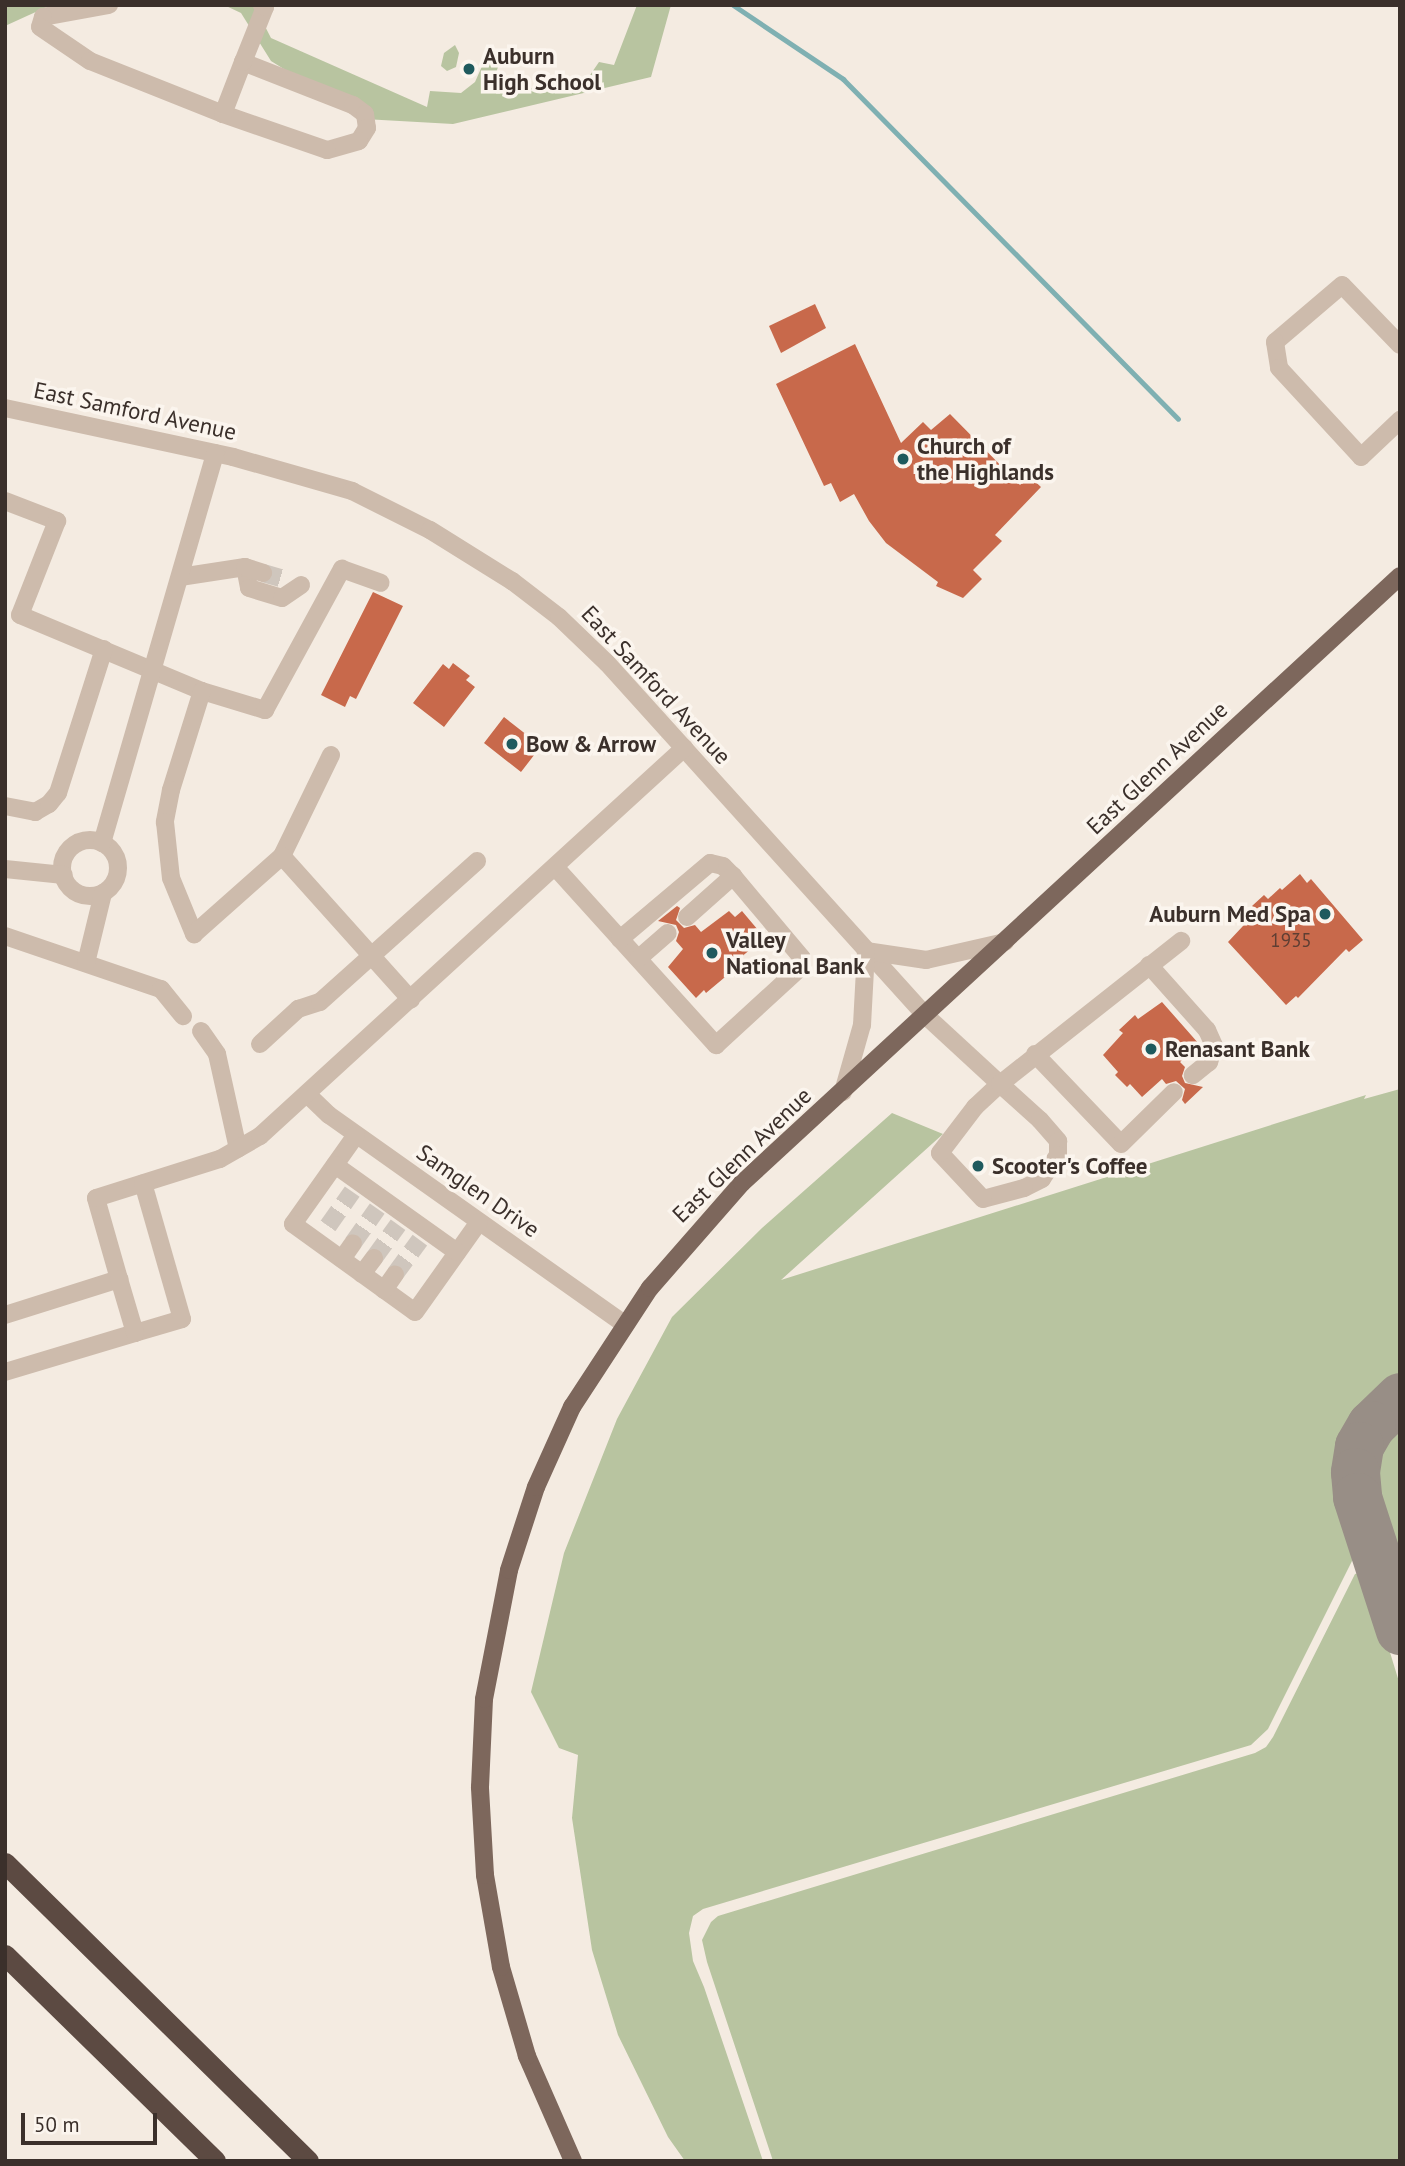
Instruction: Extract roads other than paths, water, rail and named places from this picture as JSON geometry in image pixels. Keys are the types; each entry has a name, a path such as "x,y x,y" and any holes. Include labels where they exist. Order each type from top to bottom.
{"highway":[{"path":"5,1863 308,2161"},
{"path":"5,1955 215,2161"}],"main road":[{"name":"East Glenn Avenue","path":"573,2161 527,2056 500,1967 485,1875 481,1743 490,1656 521,1528 572,1407 624,1324 678,1253 716,1210 1400,576"}],"street":[{"path":"109,5 43,17 40,27 90,61 223,114 327,150 359,141 367,128 365,114 353,106 243,62"},
{"path":"223,114 265,7 262,5"},
{"path":"1400,345 1342,285 1275,342 1279,368 1361,457 1400,420"},
{"name":"East Samford Avenue","path":"5,408 215,453 352,491 430,530 512,581 559,617 607,663 866,951 925,1014 1000,1084"},
{"path":"102,843 215,453"},
{"path":"5,500 57,521 20,615 153,668 202,691 265,710 342,569 381,583"},
{"path":"180,577 245,567 263,573"},
{"path":"245,567 249,587 282,598 294,582 329,593"},
{"path":"5,806 35,811 49,804 58,793 104,649"},
{"path":"202,691 171,790 165,822 172,878 194,934 282,856 331,755"},
{"path":"135,1332 96,1198 220,1159 260,1136 556,868 684,748"},
{"path":"89,840 102,843 113,851 118,869 112,886 103,893 87,896 78,893 70,888 64,875 63,863 72,847 89,840"},
{"path":"282,856 411,1000"},
{"path":"260,1044 298,1009 320,1002 477,861"},
{"path":"556,868 620,939 639,958 716,1045 800,968 802,958 733,876 723,866 710,863 620,939"},
{"path":"5,869 64,875"},
{"path":"687,917 733,876"},
{"path":"86,963 103,893"},
{"path":"639,958 668,933"},
{"path":"5,936 161,989 183,1016"},
{"path":"1000,1084 1058,1141 1058,1155 1042,1179 1024,1188 983,1199 940,1153 975,1107 1000,1084 1035,1054 1181,941"},
{"path":"843,1092 862,1025 866,951 926,960 1005,942"},
{"path":"1149,965 1207,1030 1214,1046 1209,1062 1193,1075"},
{"path":"201,1031 217,1054 238,1149"},
{"path":"1035,1054 1121,1144 1174,1092"},
{"name":"Samglen Drive","path":"307,1094 356,1135 624,1324"},
{"path":"356,1135 293,1224 415,1312 479,1222"},
{"path":"335,1165 355,1187 424,1235 457,1252"},
{"path":"5,1372 182,1319 143,1183"},
{"path":"317,1242 328,1226"},
{"path":"342,1259 353,1243"},
{"path":"362,1274 374,1258"},
{"path":"384,1290 395,1274"},
{"path":"5,1315 119,1279"}],"waterway":[{"path":"733,5 843,79 1178,419"}],"tunnel":[{"path":"263,573 287,580"},
{"path":"328,1226 352,1192"},
{"path":"353,1243 377,1209"},
{"path":"374,1258 398,1225"},
{"path":"395,1274 420,1240"}],"place":[{"name":"Auburn High School","path":"469,69"},
{"name":"Church of the Highlands","path":"903,459"},
{"name":"Bow & Arrow","path":"512,744"},
{"name":"Auburn Med Spa","path":"1325,914"},
{"name":"Valley National Bank","path":"712,953"},
{"name":"Renasant Bank","path":"1151,1049"},
{"name":"Scooter's Coffee","path":"978,1166"}]}
